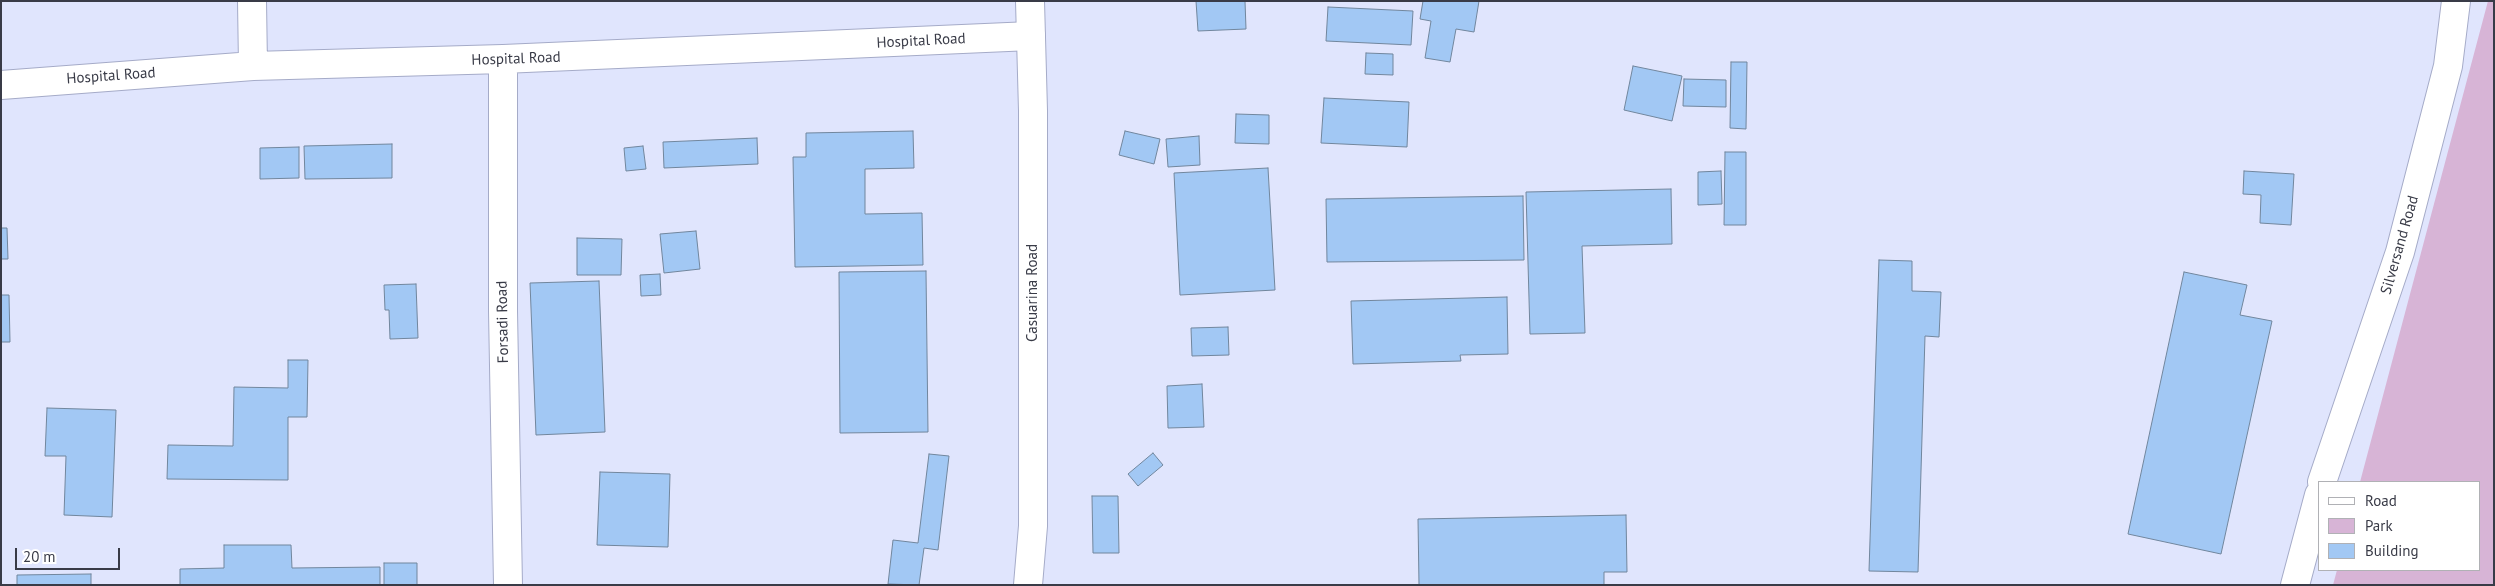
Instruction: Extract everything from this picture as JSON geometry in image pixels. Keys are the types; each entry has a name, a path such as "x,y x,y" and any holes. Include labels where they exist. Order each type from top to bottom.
{"street":[{"path":"252,1 253,66"},
{"name":"Casuarina Road","path":"1028,585 1034,526 1030,1"},
{"name":"Silversand Road","path":"2322,481 2400,252 2448,66 2456,1"},
{"name":"Hospital Road","path":"1,85 253,66 503,59 1031,36"},
{"name":"Forsadi Road","path":"503,59 503,311 508,585"},
{"path":"2295,585 2318,499"}],"green space":[{"path":"2488,1 2494,1 2494,585 2333,585 2337,571 2480,571 2480,481 2360,481"}],"building":[{"path":"1196,1 1245,1 1246,29 1198,31"},
{"path":"1423,1 1479,1 1474,32 1456,29 1450,62 1425,58 1431,21 1420,19"},
{"path":"1328,7 1413,11 1411,45 1326,41"},
{"path":"1366,53 1393,54 1393,75 1365,74"},
{"path":"1731,62 1747,62 1746,129 1730,128"},
{"path":"1633,66 1682,76 1672,121 1624,110"},
{"path":"1684,79 1726,80 1726,107 1683,106"},
{"path":"1324,98 1409,102 1407,147 1321,143"},
{"path":"1236,114 1269,115 1269,144 1235,143"},
{"path":"913,131 914,168 865,169 865,214 922,213 923,265 795,267 793,157 806,157 806,133"},
{"path":"1125,131 1160,139 1154,164 1119,155"},
{"path":"1199,136 1200,165 1168,167 1166,139"},
{"path":"757,138 758,164 664,168 663,142"},
{"path":"392,144 392,178 305,179 304,146"},
{"path":"643,146 646,169 626,171 624,148"},
{"path":"299,147 299,178 260,179 260,148"},
{"path":"1725,152 1746,152 1746,225 1724,225"},
{"path":"1268,168 1275,290 1180,295 1174,173"},
{"path":"1721,171 1722,204 1698,205 1698,172"},
{"path":"2244,171 2294,174 2291,225 2260,223 2261,195 2243,194"},
{"path":"1671,189 1672,244 1582,246 1585,333 1530,334 1526,192"},
{"path":"1523,196 1524,260 1327,262 1326,199"},
{"path":"1,228 7,228 8,259 1,259"},
{"path":"696,231 700,269 664,273 660,234"},
{"path":"577,238 622,239 621,275 577,275"},
{"path":"1879,260 1912,261 1912,291 1941,292 1939,337 1925,336 1918,572 1869,571"},
{"path":"926,271 928,432 840,433 839,272"},
{"path":"2184,272 2247,285 2240,315 2272,321 2221,554 2128,534"},
{"path":"660,274 661,295 641,296 640,275"},
{"path":"599,281 605,432 536,435 530,283"},
{"path":"416,284 418,338 390,339 389,310 385,310 384,285"},
{"path":"1,295 9,295 10,342 1,342"},
{"path":"1507,297 1508,354 1460,355 1461,361 1353,364 1351,301"},
{"path":"1228,327 1229,355 1192,356 1191,328"},
{"path":"288,360 308,360 307,417 288,417 288,480 167,479 168,445 233,446 234,387 288,388"},
{"path":"1202,384 1204,427 1168,428 1167,386"},
{"path":"47,408 116,410 112,517 64,515 66,456 45,456"},
{"path":"1153,453 1163,465 1138,486 1128,474"},
{"path":"929,454 949,456 938,550 924,548 919,585 888,584 893,540 918,543"},
{"path":"600,472 670,474 668,547 597,545"},
{"path":"1092,496 1118,496 1119,553 1093,553"},
{"path":"1626,515 1627,572 1604,572 1604,585 1419,585 1418,519"},
{"path":"224,545 291,545 292,568 380,567 380,585 180,585 180,569 224,568"},
{"path":"384,563 417,563 417,585 384,585"},
{"path":"91,574 91,585 17,585 17,575"}]}
